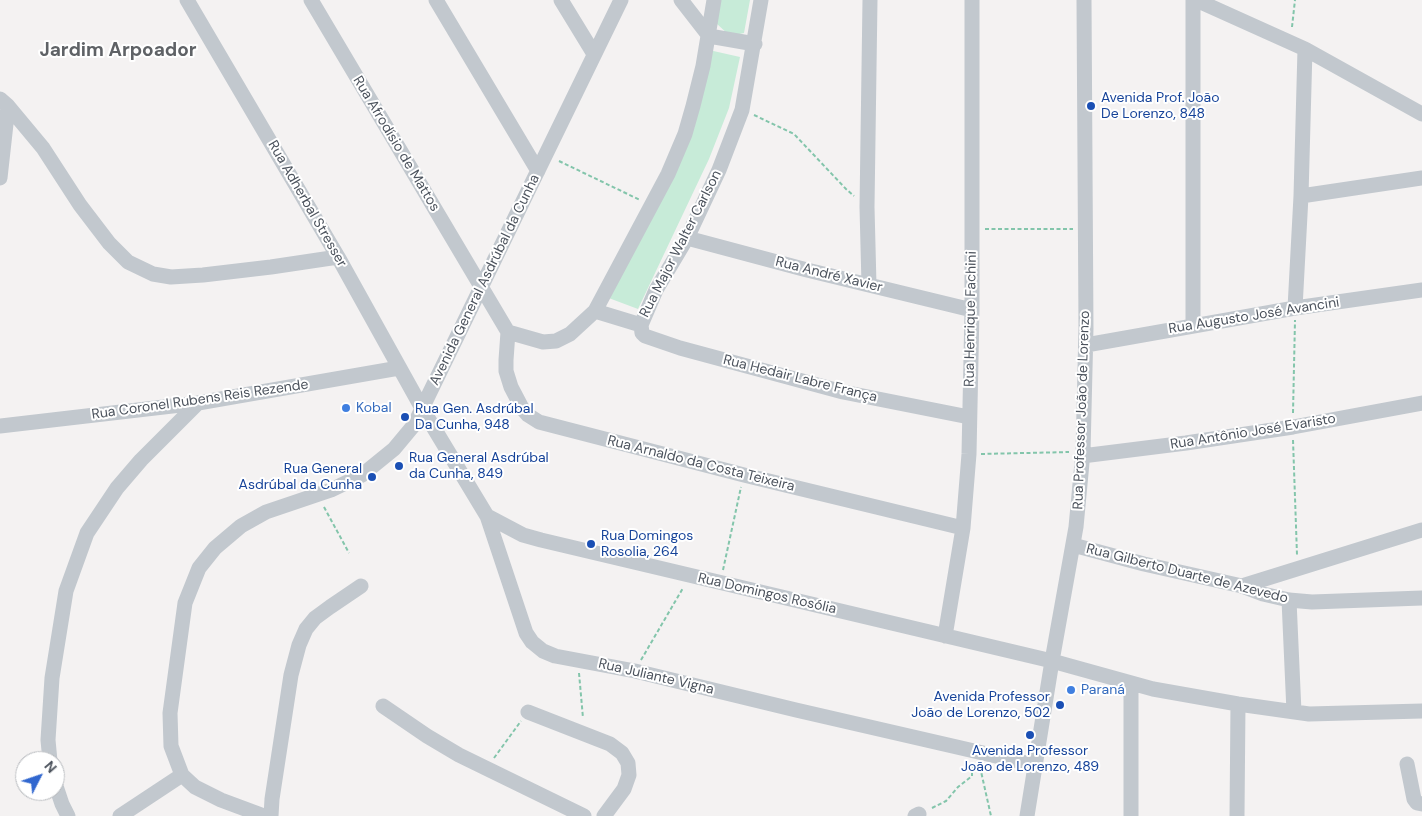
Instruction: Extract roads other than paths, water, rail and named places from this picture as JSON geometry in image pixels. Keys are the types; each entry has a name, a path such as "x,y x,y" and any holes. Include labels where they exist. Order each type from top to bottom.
{"street":[{"name":"Rua Adherbal Stresser","path":"187,0 338,256 423,410"},
{"name":"Rua Afrodísio de Mattos","path":"311,0 481,288"},
{"path":"436,0 538,171"},
{"path":"561,0 594,54"},
{"name":"Avenida General Asdrúbal da Cunha","path":"182,775 171,746 170,713 185,603 199,568 215,548 241,526 266,512 331,490 362,476 394,449 414,425 423,410 620,0"},
{"path":"681,0 708,36 755,44"},
{"path":"481,288 508,332 543,342 556,341 570,334 595,311 668,174 684,134 701,74 714,0"},
{"name":"Rua Major Walter Carlson","path":"595,311 641,325 656,290 687,238 719,170 742,110 755,44 761,0"},
{"path":"868,285 867,207 870,0"},
{"name":"Rua Henrique Fachini","path":"946,636 963,528 969,454 972,310 972,0"},
{"name":"Rua Professor João de Lorenzo","path":"1027,816 1076,527 1083,454 1086,345 1084,0"},
{"path":"1193,326 1194,0 1305,49 1422,114"},
{"path":"1295,308 1301,196 1305,49"},
{"path":"4,102 44,148 80,204 110,243 128,262 153,274 171,277 203,275 338,256"},
{"path":"0,178 4,102"},
{"path":"1301,196 1422,178"},
{"name":"Rua André Xavier","path":"687,238 972,310"},
{"name":"Rua Augusto José Avancini","path":"1086,345 1295,308 1422,290"},
{"name":"Rua Hedair Labre França","path":"641,325 641,330 645,336 680,348 843,392 969,417"},
{"name":"Rua Arnaldo da Costa Teixeira","path":"508,332 506,371 511,387 522,408 528,415 539,422 744,475 963,528"},
{"name":"Rua Coronel Rubens Reis Rezende","path":"0,426 198,403 399,368"},
{"path":"49,751 52,678 66,591 87,533 117,488 141,460 198,403"},
{"name":"Rua Antônio José Evaristo","path":"1083,454 1186,443 1292,427 1422,403"},
{"name":"Rua Juliante Vigna","path":"423,410 487,516 526,633 532,642 543,651 555,656 578,661 635,670 796,710 1035,765"},
{"name":"Rua Domingos Rosólia","path":"487,516 505,527 532,538 1052,661 1153,689 1309,714 1422,710"},
{"path":"1242,586 1422,530"},
{"name":"Rua Gilberto Duarte de Azevedo","path":"1073,545 1144,564 1242,586 1289,600 1328,602 1422,598"},
{"path":"271,816 290,685 299,644 306,629 315,618 361,586"},
{"path":"1289,600 1294,712"},
{"path":"1131,683 1131,816"},
{"path":"1237,816 1238,704"},
{"path":"383,706 427,736 485,768 584,816"},
{"path":"528,712 610,744 622,753 628,763 629,775 624,789 604,816"},
{"path":"1408,764 1414,799 1422,804"},
{"path":"120,816 182,775 195,787 222,800 264,816"},
{"path":"61,801 68,816"}],"place":[{"name":"Avenida Prof. João De Lorenzo, 848","path":"1091,106"},
{"name":"Kobal","path":"346,408"},
{"name":"Rua Gen. Asdrúbal Da Cunha, 948","path":"405,417"},
{"name":"Rua General Asdrúbal da Cunha, 849","path":"399,466"},
{"name":"Rua General Asdrúbal da Cunha","path":"372,477"},
{"name":"Rua Domingos Rosolia, 264","path":"591,544"},
{"name":"Paraná","path":"1071,690"},
{"name":"Avenida Professor João de Lorenzo, 502","path":"1060,705"},
{"name":"Avenida Professor João de Lorenzo, 489","path":"1030,735"}],"district":[{"name":"Jardim Arpoador","path":"118,51"}]}
